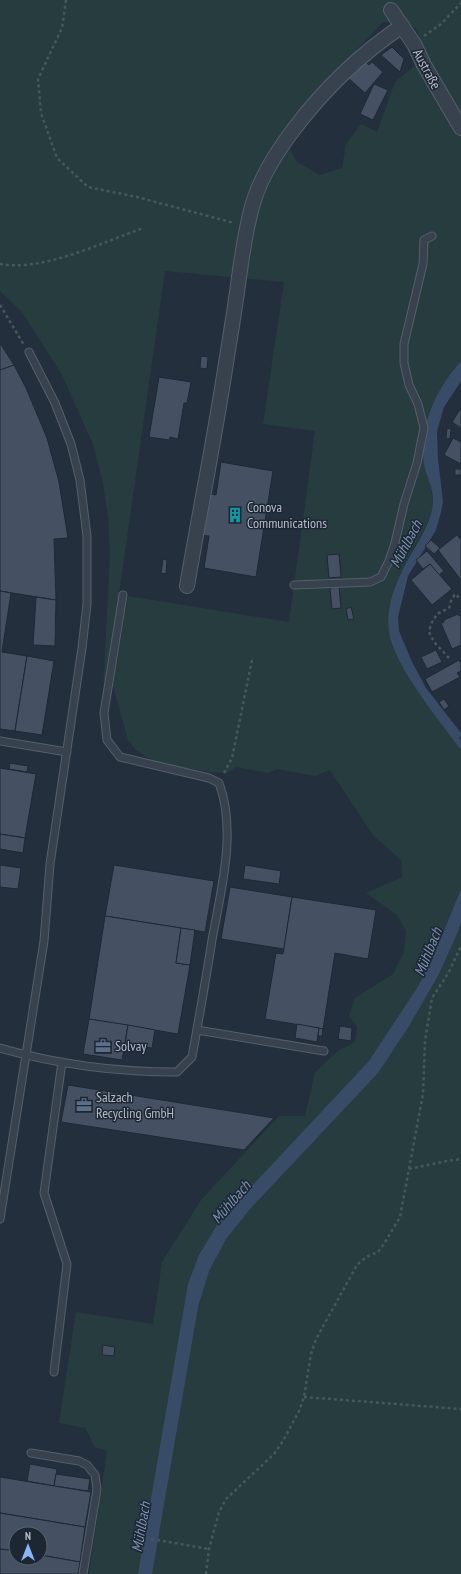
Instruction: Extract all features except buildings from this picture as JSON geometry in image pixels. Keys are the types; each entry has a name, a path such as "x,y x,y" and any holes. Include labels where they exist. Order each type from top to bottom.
{"street":[{"name":"Austraße","path":"392,10 414,44 435,84 461,128"},
{"path":"187,586 223,381 246,226 254,198 267,170 284,142 331,84 352,63 402,26"}],"lane":[{"path":"294,585 370,582 381,576 389,561 395,543 404,504 417,464 424,428 418,404 409,385 404,363 404,344 423,264 424,240 432,236"},
{"path":"0,1219 44,941 50,864 82,648 87,604 87,536 80,480 71,444 55,403 29,352"},
{"path":"0,1048 26,1056 62,1062 145,1072 177,1072 192,1057 224,874 227,823 219,783 209,778 120,757 107,740 104,713 123,595"},
{"path":"0,742 67,752"},
{"path":"197,1030 324,1051"},
{"path":"54,1372 67,1264 44,1193 62,1062"},
{"path":"31,1453 79,1461 87,1465 95,1475 97,1489 83,1574"}],"path":[{"path":"66,0 62,28 38,79 41,113 57,158 88,187 137,197 246,226"},
{"path":"414,44 441,24 461,3"},
{"path":"0,264 11,266 40,263 67,256 144,228"},
{"path":"0,305 29,352"},
{"path":"449,658 434,642 429,632 431,624 437,614 449,608 455,594 461,599"},
{"path":"219,783 232,758 252,660"},
{"path":"206,1574 209,1549 219,1512 226,1499 274,1454 283,1441 304,1397 311,1354 316,1339 357,1265 366,1257 378,1252 400,1217 422,1094 425,1041 432,998 449,972 461,946"},
{"path":"408,1169 461,1159"},
{"path":"304,1397 461,1409"},
{"path":"151,1540 209,1549"}],"green space":[{"path":"0,0 461,0 461,114 428,58 416,29 407,22 383,22 335,73 284,138 297,162 320,175 342,168 346,144 361,124 377,132 395,82 416,65 461,135 461,361 453,370 424,463 434,501 432,512 395,584 389,631 393,648 413,683 461,750 461,889 432,960 417,988 408,1026 438,976 461,922 461,1574 89,1574 107,1451 95,1447 85,1428 59,1423 76,1312 153,1324 162,1262 201,1200 279,1116 305,1116 315,1072 338,1051 355,1042 357,1027 349,1016 355,998 393,974 404,952 406,931 397,915 366,893 402,877 401,860 373,835 330,770 315,776 277,769 268,773 236,767 227,773 210,772 161,764 146,757 135,749 128,740 113,686 128,596 289,622 315,431 263,424 284,282 165,271 119,594 103,691 110,554 108,516 102,478 92,442 61,373 22,312 1,292 0,289"}],"water":[{"path":"461,361 461,381 444,407 437,431 438,459 443,502 441,512 436,530 408,576 398,617 399,631 412,662 426,688 461,733 459,738 461,740 461,750 430,709 399,661 389,632 388,616 396,585 406,563 421,537 432,511 433,497 425,469 423,450 424,436 431,408 444,383"},
{"path":"461,889 461,922 457,934 438,976 409,1026 378,1073 250,1209 226,1239 209,1271 198,1307 152,1574 138,1574 188,1284 199,1255 220,1220 369,1061 417,988 432,960"}],"place":[{"name":"Conova Communications","path":"235,515"},
{"name":"Solvay","path":"103,1046"},
{"name":"Salzach Recycling GmbH","path":"84,1105"}],"water label":[{"name":"Mühlbach","path":"406,544"},
{"name":"Mühlbach","path":"428,952"},
{"name":"Mühlbach","path":"231,1202"},
{"name":"Mühlbach","path":"141,1527"}]}
